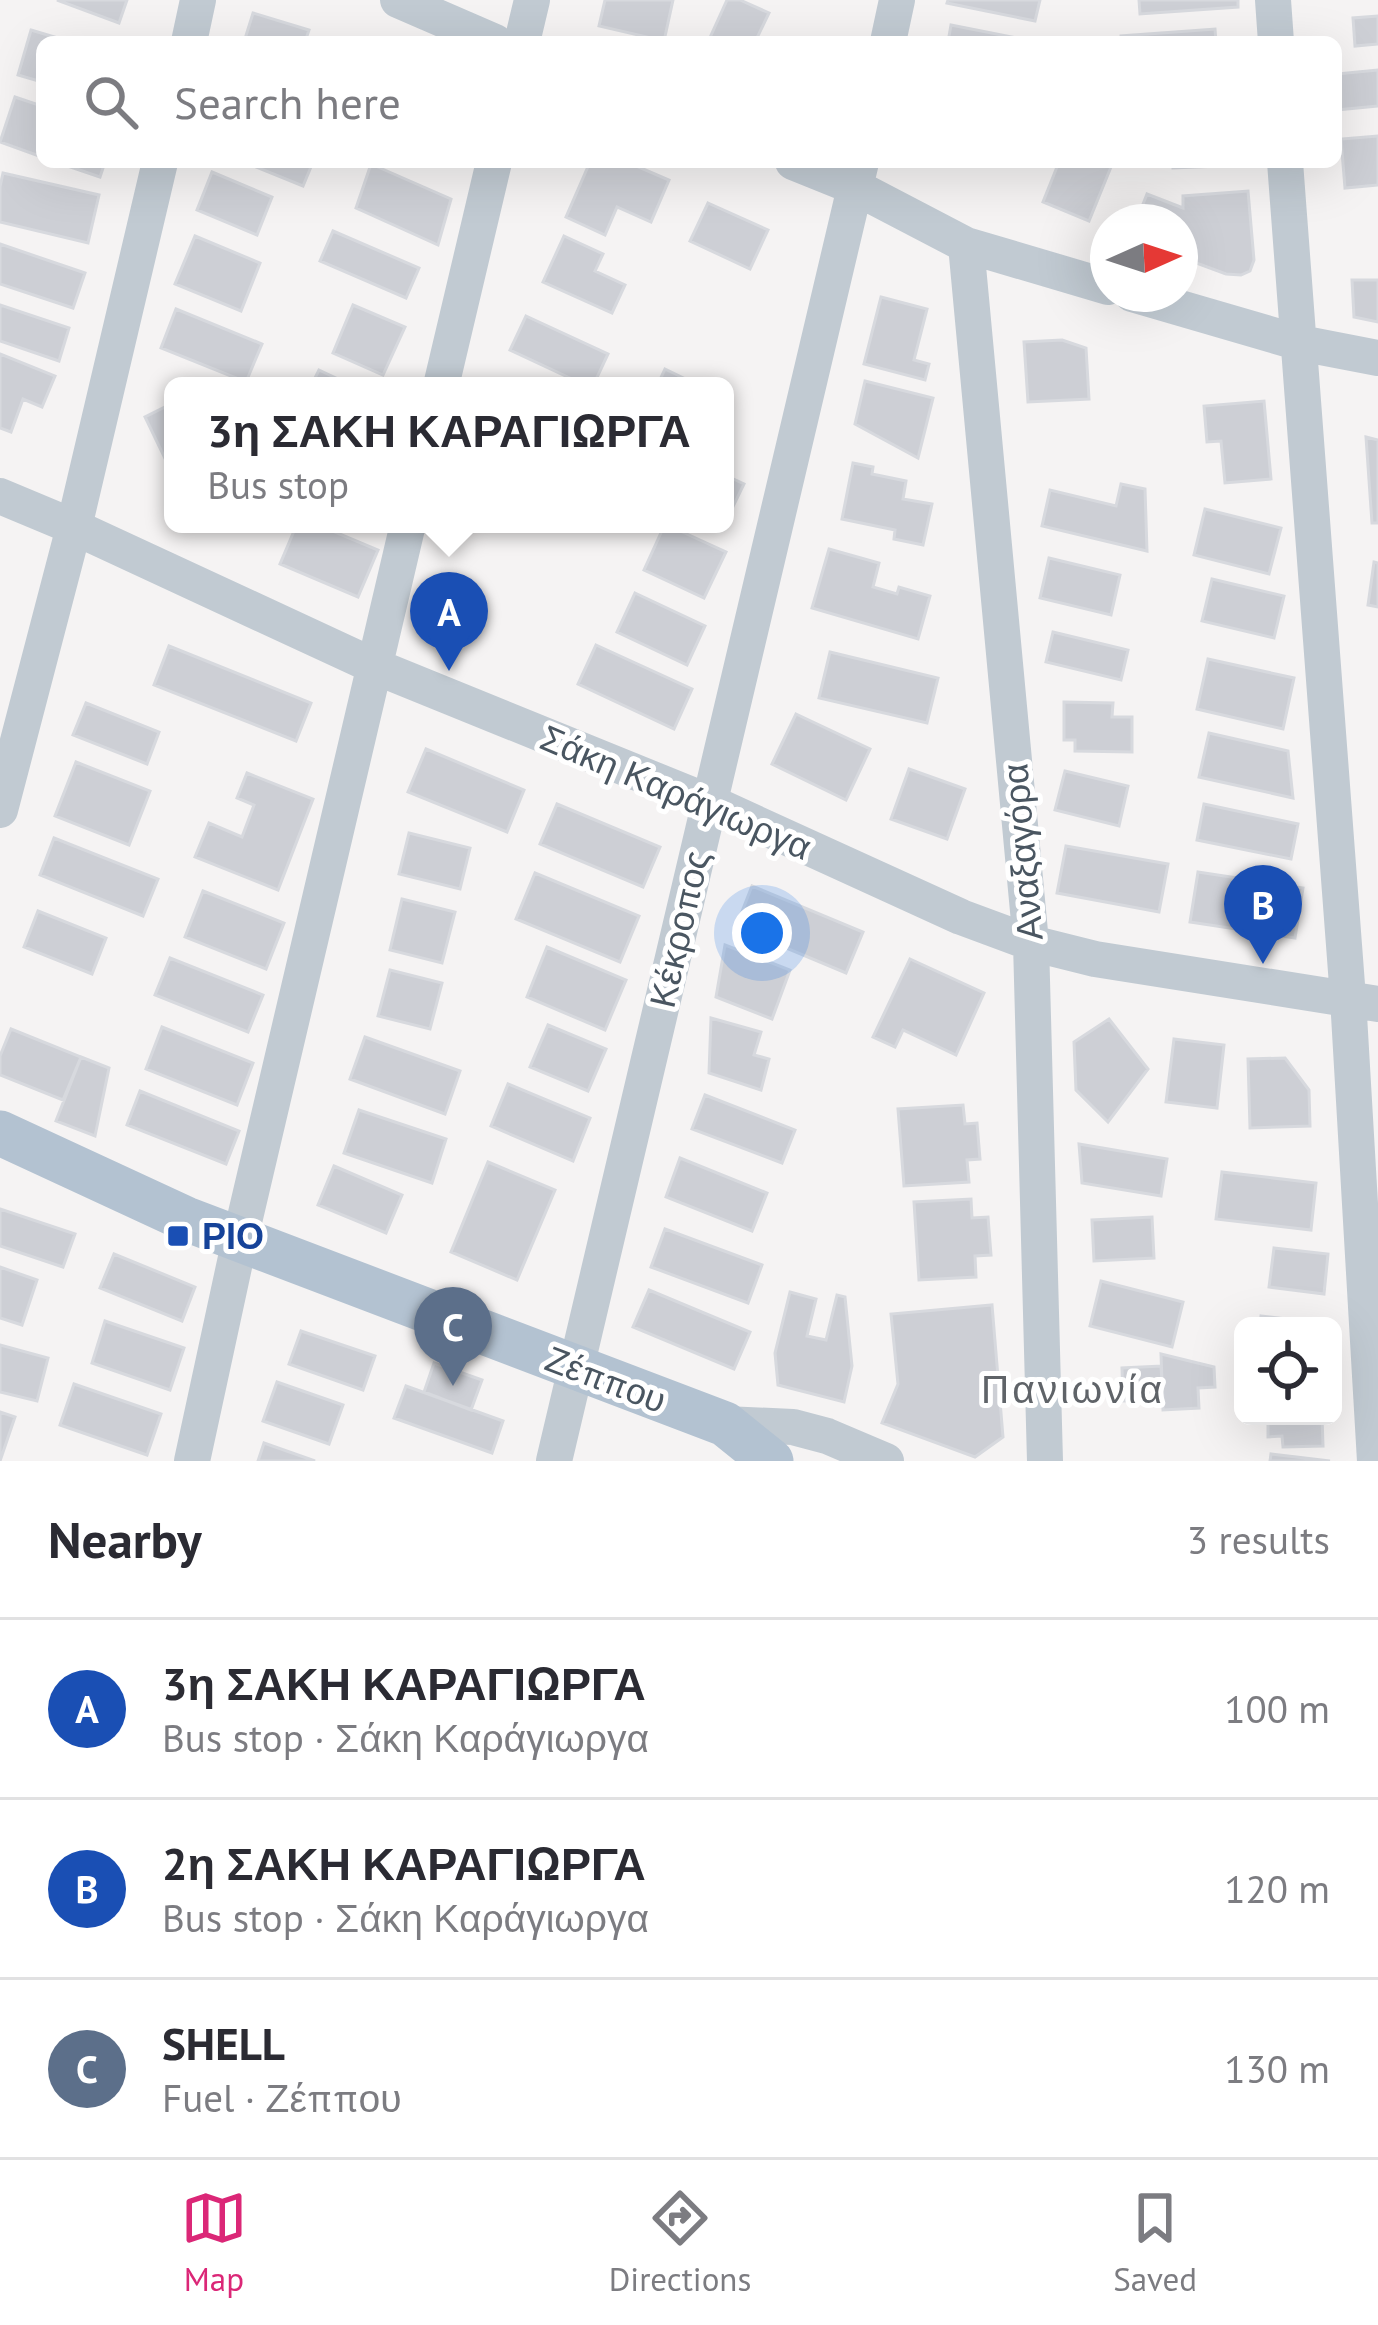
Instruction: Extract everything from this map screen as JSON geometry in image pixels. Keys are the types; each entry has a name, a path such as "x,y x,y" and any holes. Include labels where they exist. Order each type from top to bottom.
{"main road":[{"name":"Ζέππου","path":"0,1132 186,1219 725,1424"},
{"path":"725,1424 771,1461"}],"street":[{"path":"190,36 199,0"},
{"path":"398,0 481,36"},
{"path":"523,36 532,0"},
{"path":"889,36 897,0"},
{"path":"1273,0 1276,36"},
{"path":"0,809 74,527 159,168"},
{"path":"442,377 493,168"},
{"path":"826,168 858,174 966,245 1090,282"},
{"path":"1286,168 1363,1001 1375,1461"},
{"name":"Κέκροπος","path":"554,1461 858,174"},
{"name":"Αναξαγόρα","path":"966,245 1031,943 1045,1461"},
{"path":"1194,312 1300,343 1378,358"},
{"name":"Σάκη Καράγιωργα","path":"0,496 374,666 709,802 961,917 1031,943 1095,959 1363,1001"},
{"path":"192,1461 406,533"},
{"name":"Ζέππου","path":"725,1424 793,1427 886,1461"}],"building":[{"path":"57,0 127,0 119,23"},
{"path":"605,0 673,0 665,36 599,26"},
{"path":"727,0 740,0 769,13 758,36 711,36"},
{"path":"948,0 1040,0 1035,21"},
{"path":"1139,0 1238,0 1238,7 1140,14"},
{"path":"253,13 309,30 307,36 246,36"},
{"path":"1378,16 1378,44 1355,46 1353,18"},
{"path":"951,25 1007,36 949,36"},
{"path":"1215,29 1216,36 1121,36"},
{"path":"31,30 51,36 36,36 36,80 18,75"},
{"path":"1378,70 1378,106 1342,109 1342,73"},
{"path":"15,97 36,104 36,155 0,142"},
{"path":"1378,136 1378,185 1345,188 1342,139"},
{"path":"74,168 103,168 100,177"},
{"path":"259,168 310,168 303,186"},
{"path":"370,168 380,168 451,199 438,245 356,208"},
{"path":"587,168 641,168 669,180 651,222 617,207 605,235 566,217"},
{"path":"1057,168 1111,168 1096,204 1090,204 1089,221 1043,202"},
{"path":"212,172 272,197 257,235 197,210"},
{"path":"3,173 99,195 88,243 0,222"},
{"path":"1248,191 1254,260 1250,271 1226,274 1198,264 1198,204 1183,204 1183,196"},
{"path":"1147,194 1173,204 1143,204"},
{"path":"708,203 768,230 750,269 690,241"},
{"path":"333,231 419,268 406,298 320,261"},
{"path":"195,236 260,263 241,311 175,284"},
{"path":"564,236 603,254 595,271 625,285 612,313 543,282"},
{"path":"0,244 85,273 73,308 0,284"},
{"path":"1352,280 1378,280 1378,322 1354,317"},
{"path":"881,297 927,309 914,360 929,364 925,380 864,364"},
{"path":"0,305 69,328 59,361 0,341"},
{"path":"353,305 405,327 383,375 333,353"},
{"path":"176,309 262,344 248,377 234,377 161,348"},
{"path":"526,316 608,354 597,377 568,377 510,350"},
{"path":"1062,340 1086,348 1089,399 1028,402 1024,342"},
{"path":"0,354 55,376 42,407 23,399 11,432 0,428"},
{"path":"865,381 933,398 918,458 855,424"},
{"path":"1264,401 1271,479 1225,483 1221,441 1207,442 1204,406"},
{"path":"164,408 164,456 145,417"},
{"path":"1366,437 1378,440 1378,523 1372,523"},
{"path":"853,463 873,467 872,474 906,481 903,499 932,504 923,545 894,539 895,530 842,519"},
{"path":"734,479 744,484 734,505"},
{"path":"1121,484 1145,489 1147,551 1042,526 1050,490 1116,506"},
{"path":"1205,509 1281,528 1269,574 1194,555"},
{"path":"293,533 337,533 378,550 358,597 280,564"},
{"path":"661,533 685,533 726,552 704,598 644,570"},
{"path":"829,549 879,563 873,587 897,594 899,587 930,596 918,639 812,608"},
{"path":"1049,558 1120,575 1111,615 1040,598"},
{"path":"1374,562 1378,563 1378,607 1368,605"},
{"path":"1212,579 1284,596 1274,638 1202,621"},
{"path":"635,593 705,626 687,665 617,632"},
{"path":"1053,632 1128,650 1121,680 1046,662"},
{"path":"596,645 692,689 674,729 578,684"},
{"path":"169,646 311,703 296,741 154,685"},
{"path":"830,652 938,678 927,723 819,698"},
{"path":"1208,659 1294,678 1283,729 1197,709"},
{"path":"1064,702 1113,703 1112,717 1132,717 1132,752 1075,751 1075,740 1064,740"},
{"path":"86,703 159,732 147,764 73,735"},
{"path":"796,714 870,749 846,800 772,764"},
{"path":"1209,733 1288,751 1293,798 1199,777"},
{"path":"426,749 524,790 507,832 408,792"},
{"path":"76,762 150,791 129,845 55,816"},
{"path":"909,769 965,789 947,839 891,819"},
{"path":"1065,771 1128,786 1119,826 1055,810"},
{"path":"247,773 313,799 278,890 195,857 209,823 242,837 254,805 237,798"},
{"path":"557,804 660,847 643,887 540,844"},
{"path":"1204,804 1298,824 1291,859 1197,840"},
{"path":"409,833 470,848 460,889 399,874"},
{"path":"54,838 158,879 143,916 40,875"},
{"path":"1066,846 1168,864 1159,912 1057,893"},
{"path":"1198,872 1303,888 1295,938 1190,922"},
{"path":"535,873 639,916 620,962 516,919"},
{"path":"752,886 863,932 846,973 736,927"},
{"path":"203,891 284,923 266,969 185,937"},
{"path":"402,899 455,912 442,963 390,950"},
{"path":"38,911 106,938 92,974 24,947"},
{"path":"725,945 790,970 772,1019 716,997"},
{"path":"547,947 626,980 605,1030 527,997"},
{"path":"170,958 263,995 248,1032 155,995"},
{"path":"910,959 984,993 956,1055 903,1030 895,1047 873,1037"},
{"path":"390,970 442,983 430,1029 378,1016"},
{"path":"711,1018 761,1032 754,1055 769,1059 761,1090 709,1073"},
{"path":"1109,1019 1148,1069 1108,1122 1076,1090 1074,1042"},
{"path":"548,1025 606,1049 588,1091 530,1067"},
{"path":"162,1027 253,1063 237,1105 146,1069"},
{"path":"11,1029 81,1057 63,1100 0,1075 0,1056"},
{"path":"365,1037 460,1071 445,1114 350,1079"},
{"path":"1174,1039 1224,1045 1217,1108 1166,1102"},
{"path":"81,1057 109,1068 95,1136 56,1121"},
{"path":"1285,1058 1309,1090 1310,1126 1250,1128 1248,1059"},
{"path":"508,1084 590,1118 573,1161 491,1126"},
{"path":"140,1091 239,1131 226,1164 127,1125"},
{"path":"705,1095 795,1130 782,1163 692,1129"},
{"path":"963,1105 965,1124 977,1123 980,1159 967,1160 969,1182 904,1186 898,1109"},
{"path":"359,1110 446,1139 432,1183 344,1153"},
{"path":"1079,1144 1167,1159 1161,1196 1082,1183"},
{"path":"680,1158 767,1193 752,1231 666,1197"},
{"path":"488,1162 555,1190 517,1280 451,1252"},
{"path":"334,1166 402,1195 386,1233 318,1205"},
{"path":"1222,1172 1316,1183 1311,1230 1216,1219"},
{"path":"971,1199 972,1218 988,1217 991,1255 975,1256 976,1277 919,1280 914,1202"},
{"path":"0,1209 75,1234 63,1267 0,1246"},
{"path":"1152,1217 1154,1258 1094,1261 1092,1220"},
{"path":"665,1229 762,1265 748,1303 651,1267"},
{"path":"1274,1248 1328,1254 1324,1294 1269,1287"},
{"path":"114,1254 195,1287 182,1321 100,1288"},
{"path":"0,1267 37,1280 22,1325 0,1318"},
{"path":"1101,1281 1183,1302 1172,1347 1090,1326"},
{"path":"649,1290 750,1332 734,1369 633,1327"},
{"path":"790,1292 816,1299 807,1336 826,1340 837,1295 845,1297 852,1366 844,1402 778,1385 775,1353"},
{"path":"992,1305 1003,1437 975,1457 882,1423 898,1384 891,1314"},
{"path":"105,1321 184,1348 170,1390 92,1363"},
{"path":"301,1331 375,1356 363,1390 289,1364"},
{"path":"0,1345 48,1358 37,1401 0,1392"},
{"path":"1161,1354 1214,1367 1215,1387 1198,1388 1199,1408 1163,1410"},
{"path":"434,1363 482,1380 471,1410 424,1392"},
{"path":"1161,1366 1163,1400 1123,1401 1122,1368"},
{"path":"277,1382 343,1405 329,1444 263,1421"},
{"path":"74,1384 161,1414 147,1455 60,1425"},
{"path":"406,1386 503,1421 492,1453 394,1418"},
{"path":"0,1412 15,1417 0,1461"},
{"path":"1268,1425 1322,1425 1323,1446 1283,1447 1282,1436 1268,1437"},
{"path":"264,1443 315,1461 258,1461"},
{"path":"1271,1454 1330,1461 1270,1461"}],"place":[{"name":"3η ΣΑΚΗ ΚΑΡΑΓΙΩΡΓΑ","path":"449,671"},
{"name":"2η ΣΑΚΗ ΚΑΡΑΓΙΩΡΓΑ","path":"1263,964"},
{"name":"ΡΙΟ","path":"178,1236"},
{"name":"SHELL","path":"453,1386"}],"district":[{"name":"Πανιωνία","path":"1073,1389"}]}
